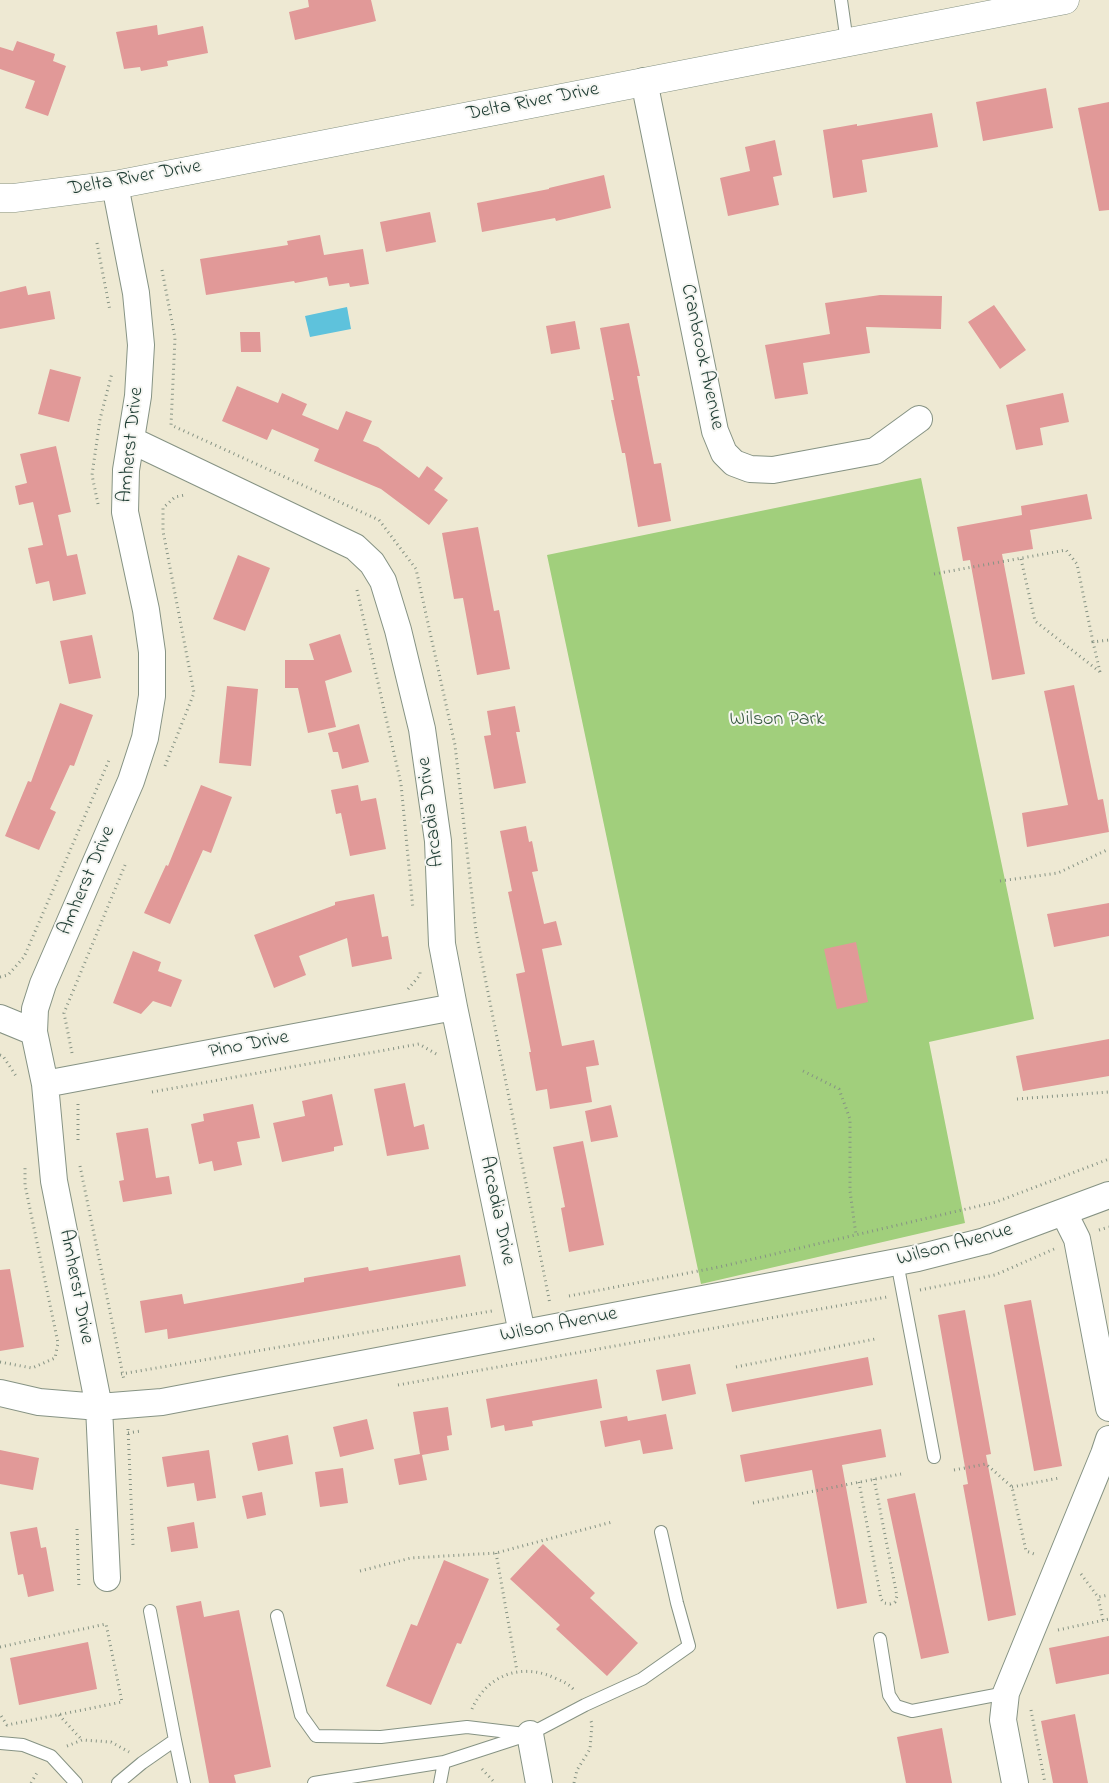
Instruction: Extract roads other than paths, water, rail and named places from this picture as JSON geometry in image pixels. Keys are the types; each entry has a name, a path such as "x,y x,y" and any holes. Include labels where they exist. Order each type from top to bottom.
{"street":[{"name":"Delta River Drive","path":"0,198 14,198 114,184 1064,0"},
{"name":"Cranbrook Avenue","path":"644,81 715,432 724,453 734,462 750,469 773,470 875,451 919,419"},
{"name":"Amherst Drive","path":"107,1578 99,1407 54,1181 45,1084 34,1032 35,1009 43,984 131,781 145,738 152,696 152,652 146,610 125,512 126,470 138,396 141,345 136,293 114,184"},
{"name":"Arcadia Drive","path":"131,440 355,547 372,563 383,581 398,630 422,730 438,841 442,944 522,1333"},
{"name":"Pino Drive","path":"45,1084 454,1007"},
{"path":"0,1018 34,1032"},
{"name":"Wilson Avenue","path":"0,1393 39,1402 99,1407 162,1402 897,1262 985,1241 1109,1195"},
{"path":"1064,1213 1077,1239 1108,1393"},
{"path":"1015,1783 1003,1720 1006,1693 1107,1450"},
{"path":"530,1734 539,1783"}],"lane":[{"path":"841,0 847,42"},
{"path":"897,1262 934,1457"},
{"path":"314,1783 444,1762 530,1734 585,1705 642,1679 688,1646 661,1532"},
{"path":"150,1611 184,1783"},
{"path":"277,1616 301,1715 316,1736 381,1737 468,1727 530,1734"},
{"path":"880,1639 889,1695 896,1706 912,1711 1006,1693"},
{"path":"118,1783 142,1763 175,1740"},
{"path":"0,1743 23,1745 51,1756 76,1783"},
{"path":"440,1783 444,1762"}],"water":[{"path":"347,307 351,329 310,337 305,316"}],"park label":[{"name":"Wilson Park","path":"777,721"}]}
